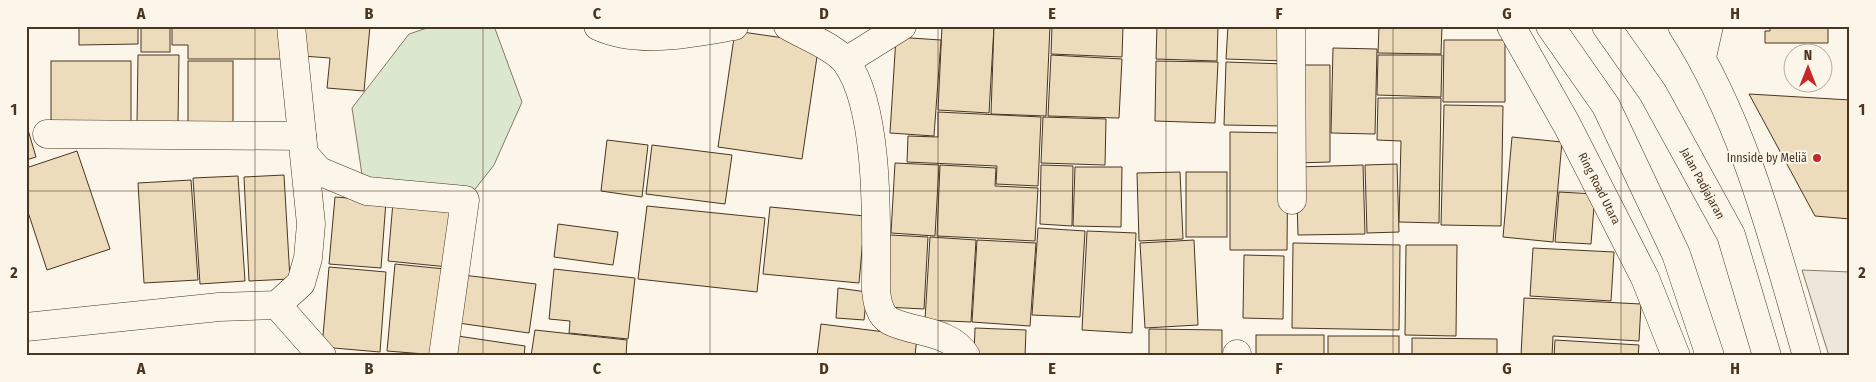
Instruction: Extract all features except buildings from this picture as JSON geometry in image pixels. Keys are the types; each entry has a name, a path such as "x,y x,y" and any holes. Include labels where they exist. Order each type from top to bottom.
{"main road":[{"path":"34,326 219,307 277,305 302,282 308,258 311,224 291,26"},
{"path":"598,26 612,33 670,37 734,26"},
{"path":"788,26 832,50 846,61 864,106 870,141 876,200 877,302 882,312 889,320 952,342 966,356"},
{"path":"846,61 902,26"},
{"path":"1291,26 1292,200"},
{"name":"Ring Road Utara","path":"1511,26 1567,125 1645,278 1676,356"},
{"path":"1550,26 1606,106 1676,254 1710,356"},
{"name":"Jalan Padjajaran","path":"1606,26 1653,93 1731,235 1767,356"},
{"path":"1682,26 1702,57 1734,125 1772,238 1807,356"},
{"path":"1702,57 1710,26"},
{"path":"47,134 303,146"},
{"path":"303,146 319,170 367,192 465,200 443,356"},
{"path":"277,305 322,356"}],"green space":[{"path":"433,26 494,26 522,102 494,165 468,198 364,188 352,108 409,34"}],"shaded area":[{"path":"1802,270 1850,272 1850,356 1829,356"}],"place":[{"name":"Innside by Meliã","path":"1817,158"}]}
